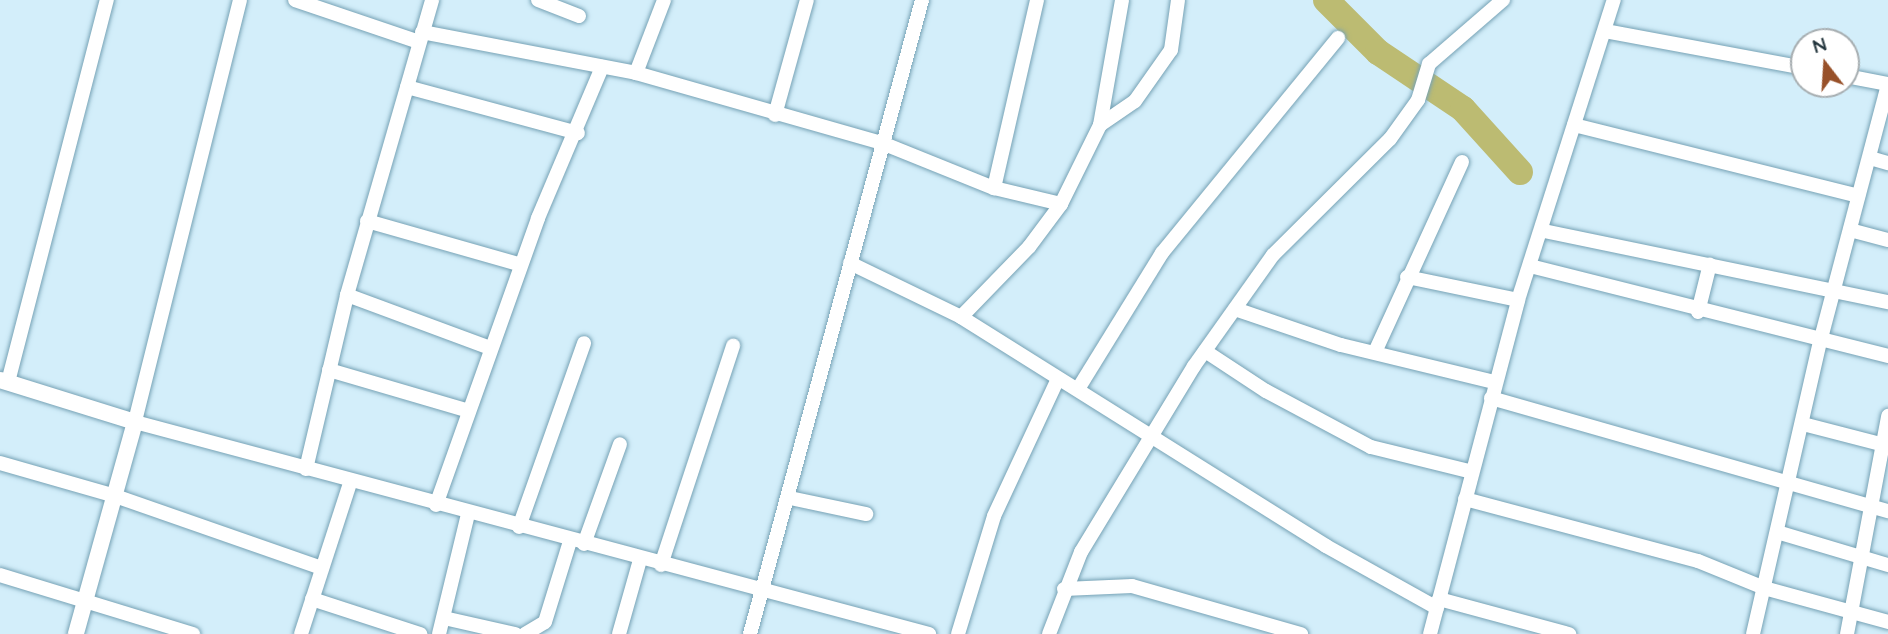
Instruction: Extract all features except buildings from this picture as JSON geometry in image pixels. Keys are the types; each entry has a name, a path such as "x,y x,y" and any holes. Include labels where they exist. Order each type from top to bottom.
{"street":[{"path":"107,0 4,381 351,484 640,560 762,588 929,634"},
{"path":"76,634 135,422 240,0"},
{"path":"295,0 420,37 636,73 775,115 882,143 993,188 1061,204"},
{"path":"306,470 347,295 432,0"},
{"path":"538,0 579,16"},
{"path":"636,73 664,0"},
{"path":"775,115 807,0"},
{"path":"750,634 790,498 849,263 922,0"},
{"path":"993,188 1037,0"},
{"path":"961,317 1029,247 1061,204 1100,125 1122,0"},
{"path":"1100,125 1135,101 1171,50 1178,0"},
{"path":"1049,634 1063,589 1152,433 1205,351 1273,255 1391,139 1418,100 1429,64 1503,0"},
{"path":"1430,634 1465,499 1469,471 1494,382 1518,300 1544,231 1614,0"},
{"path":"1605,31 1790,65"},
{"path":"1077,389 1162,253 1338,38"},
{"path":"436,505 521,265 578,133 602,67"},
{"path":"1753,634 1820,342 1887,92 1860,81"},
{"path":"407,87 578,133"},
{"path":"1574,125 1858,196"},
{"path":"1870,158 1888,163"},
{"path":"1375,352 1462,162"},
{"path":"367,221 521,265"},
{"path":"1850,230 1888,240"},
{"path":"1544,231 1888,302"},
{"path":"849,263 961,317 1058,379 1152,433 1326,547 1438,604 1569,634"},
{"path":"1698,312 1710,264"},
{"path":"1530,266 1698,312 1888,356"},
{"path":"1407,278 1518,300"},
{"path":"347,295 491,348"},
{"path":"1235,309 1375,352 1494,382"},
{"path":"519,527 583,343"},
{"path":"661,565 733,346"},
{"path":"1205,351 1266,391 1371,447 1469,471"},
{"path":"329,370 469,411"},
{"path":"958,634 994,516 1058,379"},
{"path":"1491,398 1888,511"},
{"path":"1847,634 1885,445 1888,416"},
{"path":"1803,424 1885,445"},
{"path":"525,634 545,622 620,444"},
{"path":"0,463 115,496 322,568"},
{"path":"301,634 351,484"},
{"path":"790,498 866,514"},
{"path":"1465,499 1698,562 1764,588 1888,622"},
{"path":"439,634 467,514"},
{"path":"1777,532 1888,565"},
{"path":"619,634 640,560"},
{"path":"0,575 193,634"},
{"path":"1063,589 1132,586 1300,634"},
{"path":"312,599 420,634"},
{"path":"444,618 515,634"}],"waterway":[{"path":"1326,0 1378,52 1463,109 1520,172"}]}
